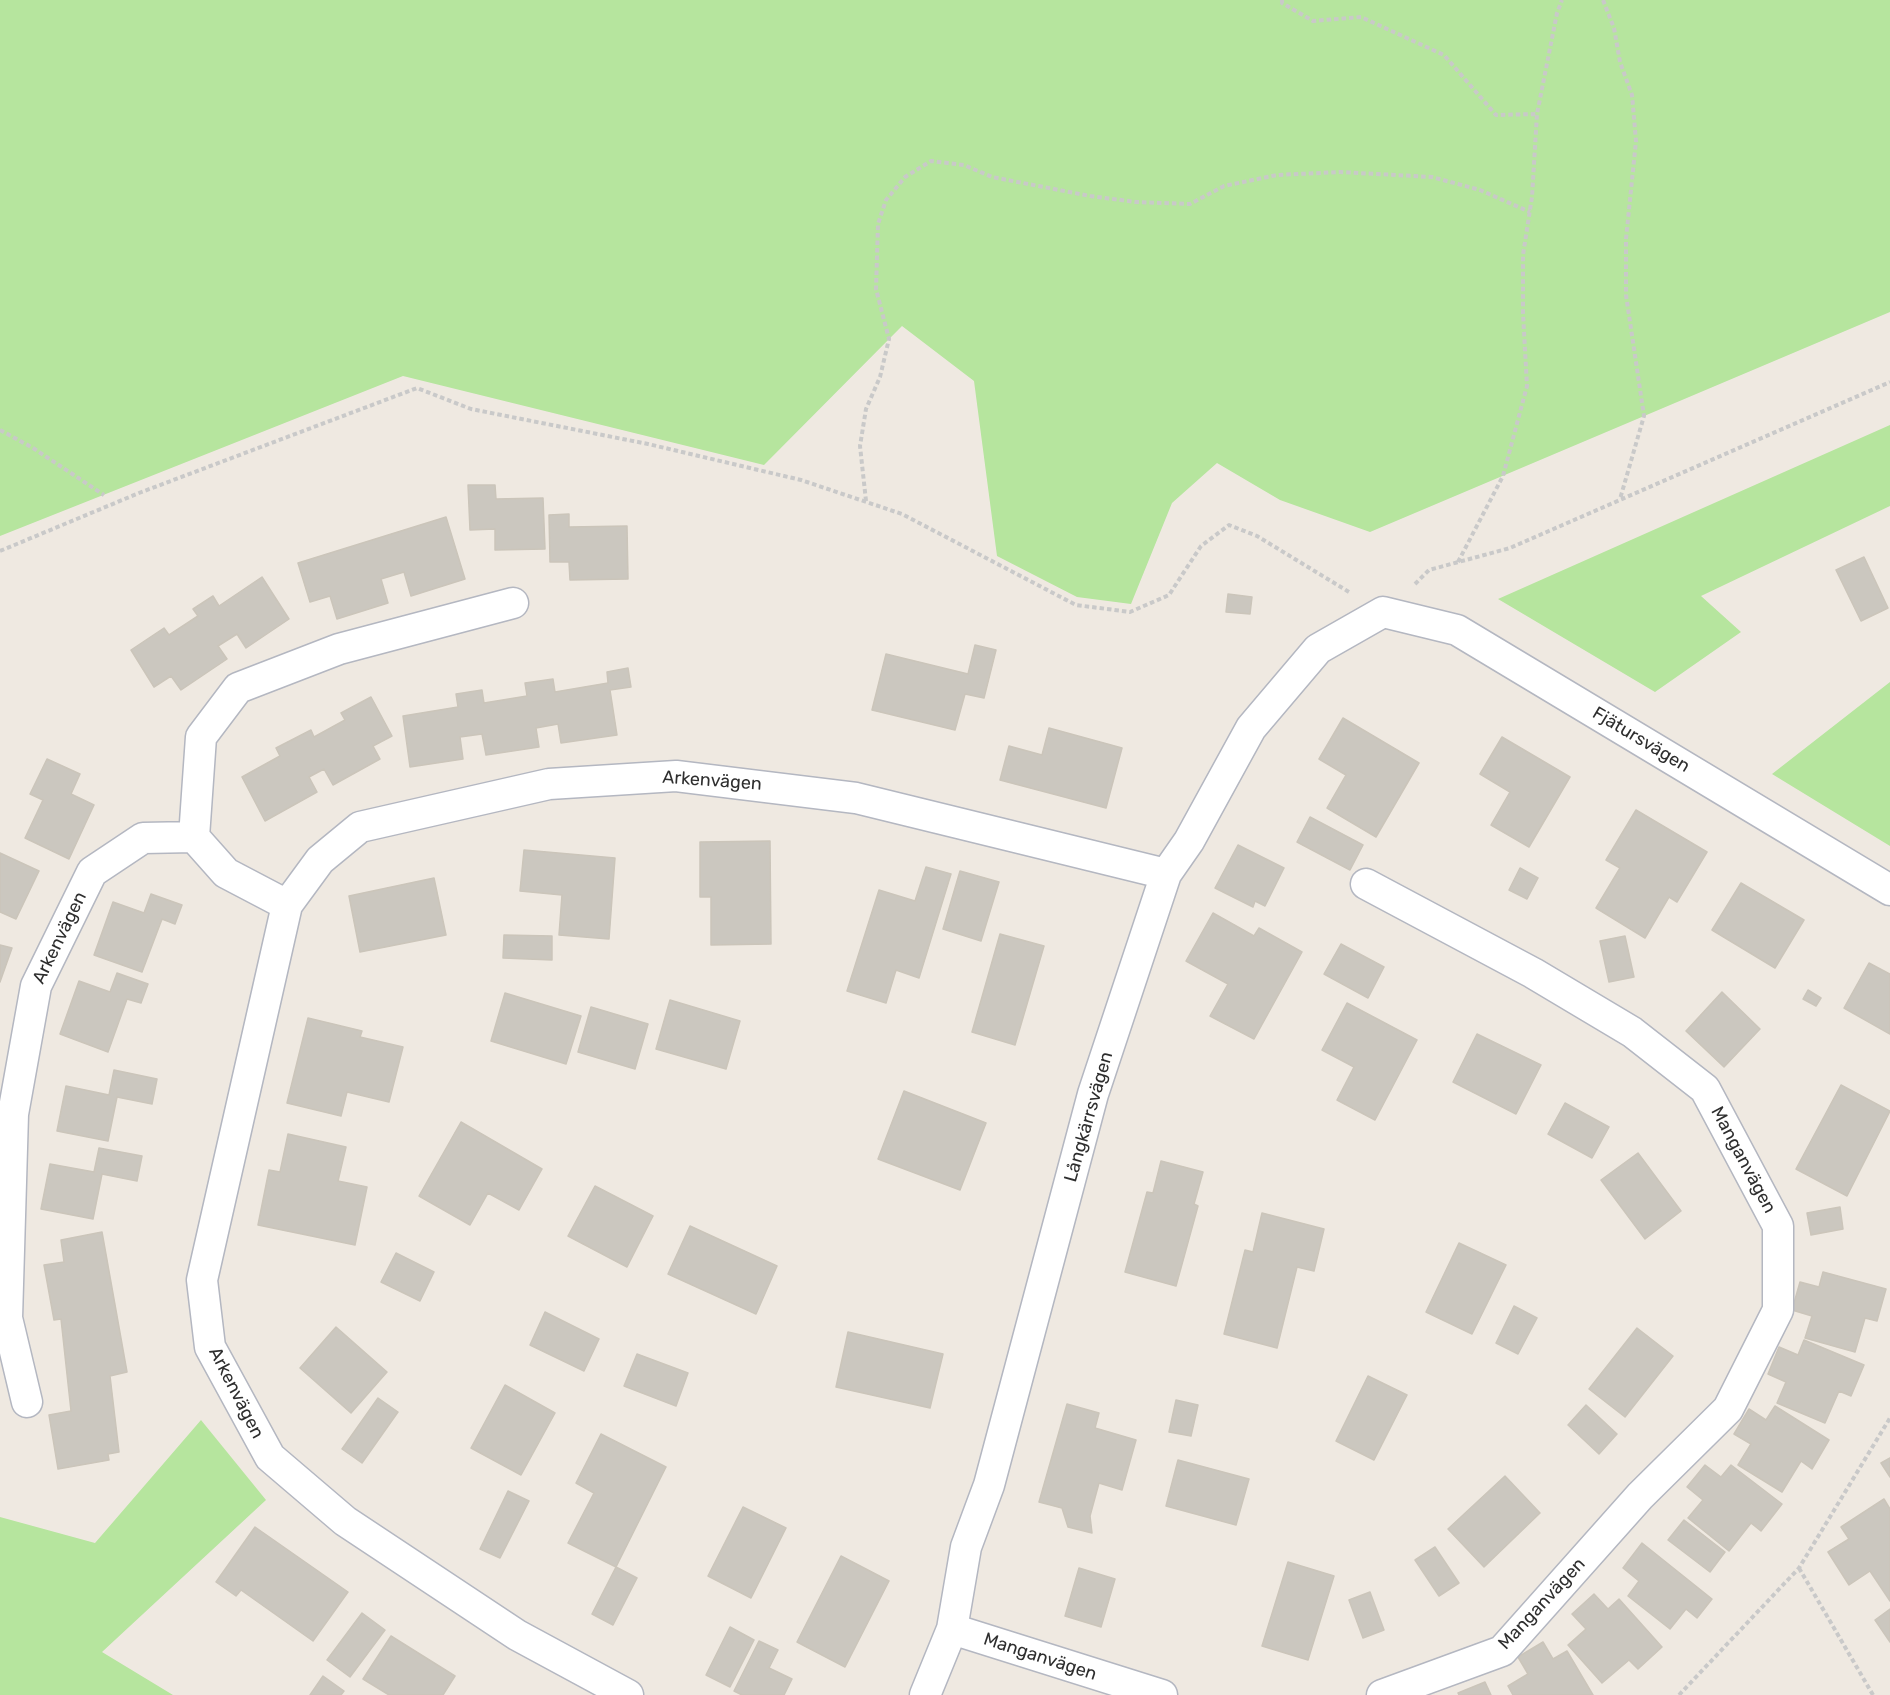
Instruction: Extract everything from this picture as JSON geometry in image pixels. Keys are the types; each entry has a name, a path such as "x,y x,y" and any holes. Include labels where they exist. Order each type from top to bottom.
{"street":[{"path":"286,905 226,873 194,837 201,737 238,688 339,649 513,603"},
{"name":"Långkärrsvägen","path":"925,1695 952,1629 966,1547 989,1485 1093,1094 1166,874 1189,841 1251,728 1318,649 1383,612"},
{"name":"Fjätursvägen","path":"1383,612 1457,630 1890,890"},
{"name":"Arkenvägen","path":"628,1695 517,1635 345,1521 270,1457 210,1347 202,1280 286,905 320,860 360,826 549,784 676,776 856,798 1166,874"},
{"name":"Arkenvägen","path":"27,1402 7,1318 13,1114 36,986 92,872 143,837 194,837"},
{"name":"Manganvägen","path":"1366,884 1533,973 1632,1032 1705,1089 1778,1226 1778,1311 1728,1409 1640,1496 1502,1651 1382,1695"},
{"name":"Manganvägen","path":"952,1629 1162,1695"}],"path":[{"path":"1282,0 1282,3 1313,21 1361,17 1444,55 1496,115 1537,114"},
{"path":"1457,563 1503,476 1527,386 1522,313 1522,255 1530,212 1537,114 1557,13 1562,0"},
{"path":"1603,0 1614,28 1620,62 1632,95 1636,141 1626,239 1626,296 1644,416 1620,500"},
{"path":"866,501 860,446 866,409 880,377 889,339 876,289 878,225 886,200 904,177 931,161 964,165 992,177 1090,196 1137,202 1190,204 1224,186 1277,176 1340,172 1431,177 1480,190 1530,212"},
{"path":"0,551 139,493 417,388 471,409 659,446 801,480 866,501 902,514 1076,605 1130,612 1169,595 1201,546 1229,525 1257,536 1383,612 1429,570 1510,548 1890,382"},
{"path":"0,430 33,448 104,495"},
{"path":"1679,1695 1799,1568 1890,1418"},
{"path":"1799,1568 1873,1695"}],"green space":[{"path":"0,0 1890,0 1890,312 1370,532 1280,500 1217,463 1172,503 1131,604 1077,597 997,556 974,381 902,326 764,465 403,376 0,536"},
{"path":"1890,425 1890,506 1701,596 1741,632 1655,692 1498,599"},
{"path":"1890,682 1890,846 1772,774"},
{"path":"201,1420 266,1500 102,1652 173,1695 0,1695 0,1517 95,1543"}],"building":[{"path":"468,485 495,485 496,499 543,498 545,549 495,550 495,529 470,530"},
{"path":"569,514 569,527 627,526 628,579 570,580 569,562 550,562 549,515"},
{"path":"446,517 465,579 411,596 404,572 381,579 388,603 337,619 330,596 310,602 298,563"},
{"path":"1864,557 1888,608 1861,621 1836,570"},
{"path":"262,577 289,619 246,648 237,634 218,646 227,659 181,690 171,676 154,687 131,650 164,628 169,635 198,616 193,609 213,596 219,606"},
{"path":"1228,594 1252,597 1250,614 1226,612"},
{"path":"975,645 996,650 984,698 965,694 955,730 872,710 886,654 968,674"},
{"path":"628,668 631,687 610,690 617,735 561,743 558,724 536,728 539,747 486,755 482,734 460,737 463,759 410,767 403,716 458,707 456,694 482,690 484,703 527,696 525,683 553,679 555,692 608,683 607,672"},
{"path":"371,697 392,736 373,746 380,759 333,785 324,769 309,777 317,792 265,821 242,777 280,756 276,748 311,730 314,737 345,720 341,713"},
{"path":"1343,718 1419,763 1376,837 1327,808 1346,775 1319,759"},
{"path":"1049,728 1122,748 1106,808 1000,780 1009,746 1042,755"},
{"path":"1502,737 1570,777 1529,847 1491,825 1510,792 1480,774"},
{"path":"47,759 80,774 71,794 94,805 69,859 25,838 43,800 30,794"},
{"path":"1636,810 1707,852 1677,902 1669,897 1645,938 1596,908 1620,868 1606,860"},
{"path":"1310,817 1363,845 1350,870 1297,842"},
{"path":"770,841 771,944 711,945 711,897 700,897 700,842"},
{"path":"1238,845 1284,868 1265,906 1255,901 1253,907 1215,888"},
{"path":"524,850 615,858 609,939 559,935 562,895 520,891"},
{"path":"0,853 39,871 16,919 0,912"},
{"path":"926,867 951,874 919,978 896,970 886,1003 847,991 879,890 915,901"},
{"path":"1520,868 1538,878 1527,899 1509,890"},
{"path":"960,871 999,882 981,941 943,929"},
{"path":"434,878 446,935 360,952 349,896"},
{"path":"1741,883 1804,920 1775,968 1712,930"},
{"path":"151,894 182,905 175,924 162,919 142,972 94,955 113,902 144,913"},
{"path":"1213,913 1254,936 1259,928 1302,952 1254,1039 1210,1016 1228,984 1186,961"},
{"path":"1000,934 1044,946 1015,1045 972,1032"},
{"path":"504,935 552,936 552,960 503,958"},
{"path":"1625,936 1634,977 1609,982 1600,941"},
{"path":"1341,944 1384,967 1368,998 1324,974"},
{"path":"0,945 12,948 0,982"},
{"path":"1869,963 1890,974 1890,1034 1844,1008"},
{"path":"117,973 148,984 141,1003 127,999 108,1052 60,1034 79,981 110,992"},
{"path":"1808,990 1821,998 1816,1006 1803,999"},
{"path":"1722,992 1760,1029 1724,1067 1686,1031"},
{"path":"505,993 581,1016 566,1064 491,1041"},
{"path":"670,1000 740,1021 726,1069 656,1049"},
{"path":"1347,1003 1417,1040 1375,1120 1337,1100 1354,1067 1322,1050"},
{"path":"591,1007 648,1024 635,1069 578,1052"},
{"path":"308,1018 362,1031 360,1037 403,1047 389,1102 347,1092 341,1116 287,1103"},
{"path":"1477,1034 1541,1065 1516,1114 1453,1082"},
{"path":"114,1070 157,1079 152,1104 117,1097 108,1141 57,1131 66,1086 109,1095"},
{"path":"1841,1085 1890,1111 1847,1196 1796,1169"},
{"path":"904,1091 986,1123 960,1190 878,1159"},
{"path":"1565,1103 1609,1127 1592,1158 1548,1134"},
{"path":"461,1122 542,1169 519,1210 488,1193 470,1225 419,1196"},
{"path":"288,1134 346,1147 338,1181 367,1187 355,1245 258,1225 269,1170 280,1172"},
{"path":"99,1148 142,1156 137,1181 102,1174 93,1219 41,1209 50,1164 94,1172"},
{"path":"1638,1153 1681,1211 1645,1239 1601,1180"},
{"path":"1161,1161 1203,1172 1194,1204 1198,1206 1176,1286 1125,1272 1147,1192 1153,1193"},
{"path":"595,1186 653,1216 627,1267 568,1236"},
{"path":"1840,1207 1843,1229 1811,1235 1807,1213"},
{"path":"1262,1213 1324,1229 1314,1271 1297,1267 1277,1348 1224,1334 1245,1250 1253,1252"},
{"path":"690,1226 777,1266 756,1314 668,1274"},
{"path":"102,1232 127,1372 110,1376 119,1452 108,1454 109,1460 58,1469 49,1415 71,1411 61,1319 54,1320 44,1265 64,1262 61,1240"},
{"path":"1459,1243 1506,1265 1472,1334 1426,1312"},
{"path":"396,1253 434,1272 420,1301 381,1282"},
{"path":"1823,1272 1886,1289 1877,1321 1865,1318 1855,1352 1805,1338 1812,1316 1792,1310 1800,1282 1819,1287"},
{"path":"1514,1306 1537,1318 1518,1354 1496,1343"},
{"path":"545,1312 599,1339 584,1371 530,1345"},
{"path":"336,1327 387,1372 351,1413 300,1368"},
{"path":"1637,1328 1673,1356 1625,1417 1589,1389"},
{"path":"848,1332 943,1354 930,1408 836,1387"},
{"path":"1804,1340 1864,1365 1851,1396 1839,1391 1825,1423 1777,1403 1786,1382 1768,1374 1779,1347 1798,1355"},
{"path":"637,1354 688,1373 676,1406 624,1386"},
{"path":"1368,1376 1407,1395 1374,1460 1336,1441"},
{"path":"505,1385 555,1413 521,1475 471,1448"},
{"path":"378,1398 398,1412 362,1463 342,1449"},
{"path":"1176,1400 1198,1405 1191,1436 1169,1432"},
{"path":"1067,1404 1099,1413 1095,1428 1136,1440 1122,1490 1099,1483 1090,1516 1092,1533 1068,1527 1062,1508 1039,1502"},
{"path":"1586,1405 1617,1434 1599,1454 1568,1425"},
{"path":"1775,1406 1829,1440 1812,1469 1801,1461 1782,1492 1738,1465 1751,1444 1734,1434 1749,1409 1766,1420"},
{"path":"601,1434 666,1467 616,1567 568,1543 594,1493 576,1483"},
{"path":"1890,1458 1890,1477 1881,1463"},
{"path":"1178,1460 1249,1479 1236,1525 1166,1506"},
{"path":"1705,1465 1721,1477 1731,1465 1782,1504 1761,1531 1751,1523 1729,1551 1688,1518 1703,1500 1687,1487"},
{"path":"1505,1476 1540,1513 1484,1567 1448,1529"},
{"path":"508,1491 529,1501 500,1558 480,1549"},
{"path":"1884,1499 1890,1509 1890,1601 1870,1571 1849,1585 1828,1552 1849,1539 1841,1527"},
{"path":"743,1507 786,1528 751,1598 708,1576"},
{"path":"1684,1520 1725,1552 1710,1572 1668,1540"},
{"path":"255,1527 348,1592 313,1641 241,1590 236,1596 216,1582"},
{"path":"1642,1543 1712,1599 1697,1618 1686,1609 1670,1629 1628,1596 1639,1581 1623,1568"},
{"path":"1435,1547 1459,1583 1439,1596 1415,1560"},
{"path":"841,1556 889,1581 845,1667 797,1642"},
{"path":"1288,1562 1334,1576 1308,1660 1262,1646"},
{"path":"616,1567 637,1578 613,1625 592,1614"},
{"path":"1079,1568 1115,1579 1101,1627 1065,1616"},
{"path":"1370,1592 1384,1630 1363,1638 1349,1600"},
{"path":"1594,1594 1608,1609 1619,1599 1662,1647 1638,1669 1629,1660 1602,1683 1568,1645 1586,1629 1572,1614"},
{"path":"1890,1609 1890,1642 1875,1620"},
{"path":"362,1613 385,1630 350,1677 327,1660"},
{"path":"730,1627 754,1640 730,1687 706,1675"},
{"path":"391,1636 455,1676 443,1695 389,1695 363,1679"},
{"path":"759,1641 778,1650 769,1668 792,1679 784,1695 742,1695 734,1691"},
{"path":"1543,1642 1553,1659 1567,1651 1593,1695 1513,1695 1508,1686 1528,1674 1518,1657"},
{"path":"323,1676 344,1691 341,1695 310,1695"},
{"path":"1485,1682 1491,1695 1459,1695 1458,1693"}]}
